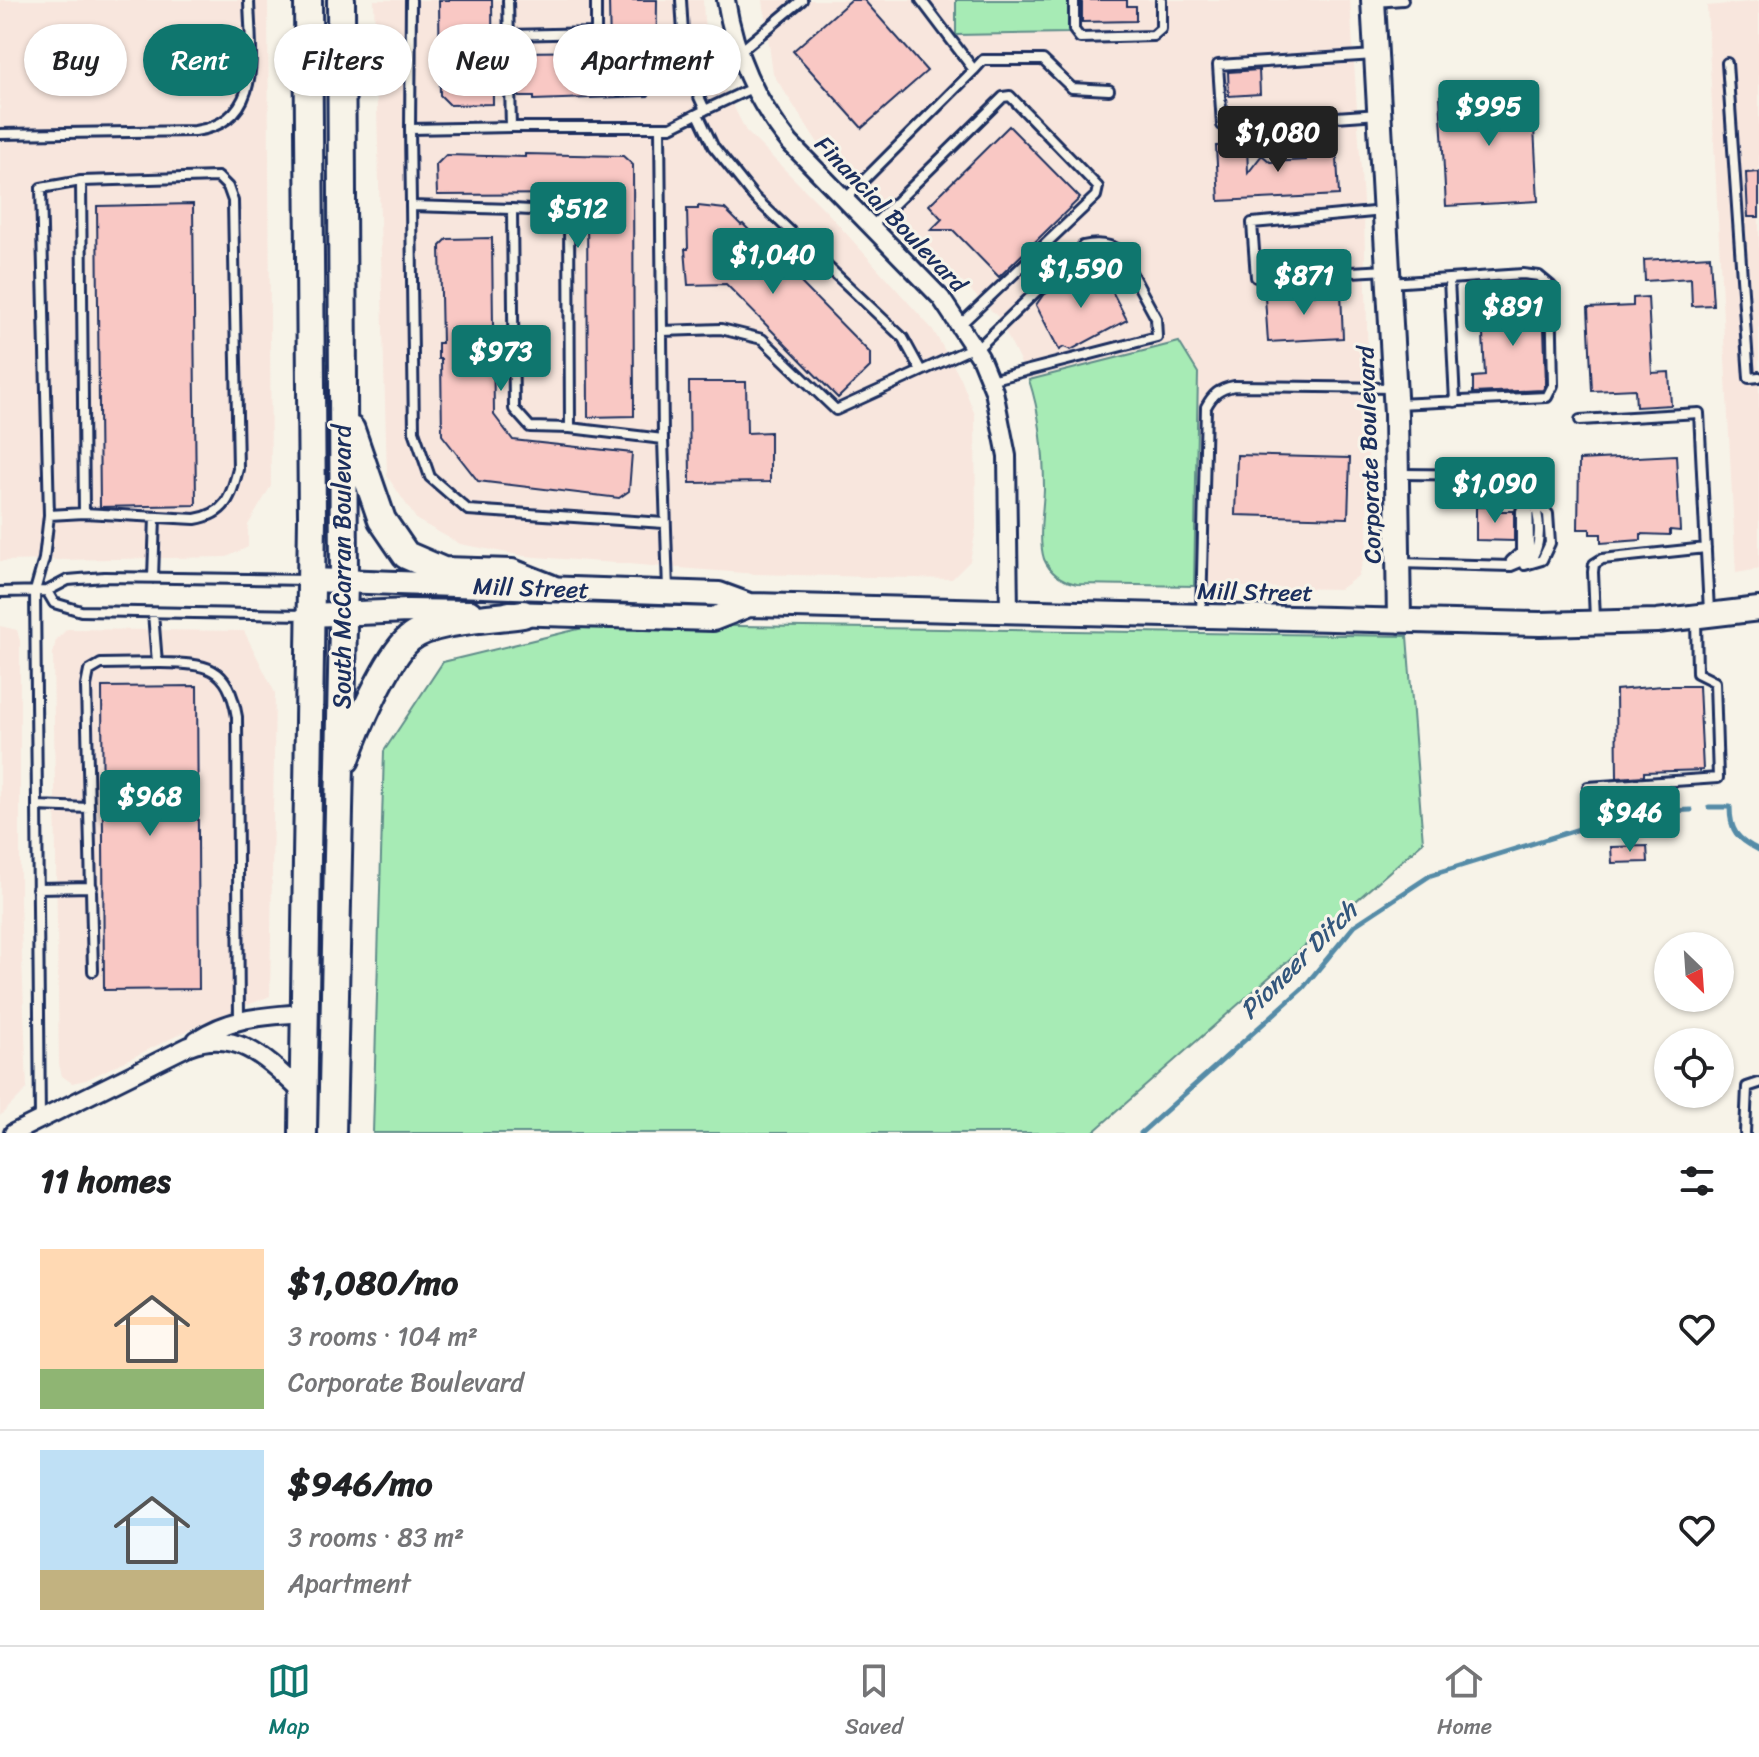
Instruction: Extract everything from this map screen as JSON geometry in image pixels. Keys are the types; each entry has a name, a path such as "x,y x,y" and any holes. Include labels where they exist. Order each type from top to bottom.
{"main road":[{"name":"South McCarran Boulevard","path":"303,1133 311,580 308,0"},
{"name":"South McCarran Boulevard","path":"332,1133 344,580 341,0"},
{"name":"Corporate Boulevard","path":"1373,1 1395,396 1399,621"},
{"path":"343,401 382,520 406,555 443,571 512,573 550,588"},
{"name":"Mill Street","path":"311,580 719,594 749,605 1399,621 1595,624 1703,617 1759,609"},
{"name":"Mill Street","path":"309,615 523,614 713,619 749,605"},
{"path":"339,781 352,742 371,702 410,639 435,627 523,614"}],"street":[{"name":"Financial Boulevard","path":"726,0 731,24"},
{"name":"Financial Boulevard","path":"741,62 752,88 790,143 941,298 975,348 990,381 1002,422 1007,456 1009,612"},
{"path":"13,1133 239,1019 305,1013"},
{"path":"189,1046 212,1040 245,1045 264,1057 305,1095"}],"lane":[{"path":"0,134 195,131 216,126 241,104 250,82 249,0"},
{"path":"411,0 414,431 430,477 468,510 664,523"},
{"path":"508,0 508,24"},
{"path":"537,34 596,33 596,0"},
{"path":"681,0 685,66 713,146 754,197 903,338 921,371"},
{"path":"741,50 802,0"},
{"path":"921,0 974,70"},
{"path":"1074,0 1074,30 1080,38 1153,36 1161,29 1161,0"},
{"path":"1373,1 1403,0"},
{"path":"1376,55 1218,65 1222,125 1379,114"},
{"path":"845,199 983,60 1043,60 1072,88 1109,90"},
{"path":"1727,63 1749,378 1759,377"},
{"path":"410,129 671,127 752,88"},
{"path":"510,96 511,127"},
{"path":"871,227 1003,97 1010,96 1098,187 1096,196 961,324"},
{"path":"660,127 664,523 668,594"},
{"path":"40,1120 35,591 44,559 49,515 41,188 81,181 218,177 228,187 233,201 238,469 231,496 213,516 195,519 84,513 49,515"},
{"path":"81,181 84,513"},
{"path":"411,206 569,212 570,428"},
{"path":"512,209 514,409 530,427 570,428 663,439"},
{"path":"1201,616 1206,407 1212,396 1222,388 1234,386 1455,402 1537,399 1551,393 1551,286 1539,276 1523,274 1449,279 1256,277 1252,223 1385,210"},
{"path":"662,331 721,329 762,339 836,410 975,348 1083,246 1110,245 1119,250 1156,318 1157,337 990,381"},
{"path":"1449,279 1455,402"},
{"path":"1580,420 1699,413 1706,548 1697,673 1715,682 1718,778 1588,787"},
{"path":"1397,474 1503,475 1518,481 1548,514 1550,543 1542,560 1525,565 1399,563"},
{"path":"1503,565 1521,552 1521,511 1528,492"},
{"path":"1515,565 1528,554 1528,492"},
{"path":"153,578 155,517"},
{"path":"1595,624 1594,564 1602,559 1706,548"},
{"path":"0,592 47,591 56,584 86,578 311,580"},
{"path":"47,591 54,603 81,611 309,615"},
{"path":"153,613 157,663"},
{"path":"93,971 86,686 89,671 101,664 198,664 210,667 228,685 237,717 239,1019"},
{"path":"37,806 89,808"},
{"path":"37,888 92,887"},
{"path":"1745,1133 1747,1087 1759,1083"}],"shaded area":[{"path":"0,0 268,0 271,486 248,525 248,547 227,557 0,561"},
{"path":"374,0 703,0 705,24 553,24 553,96 728,96 746,131 826,211 933,330 961,379 975,415 976,529 970,561 952,579 756,574 524,556 460,544 417,520 387,476 377,96 412,96 412,24 375,24"},
{"path":"763,0 1350,0 1364,218 1369,396 1367,550 1358,576 1340,589 1194,586 1198,373 1179,342 1029,380 998,317 818,143 773,74"},
{"path":"1759,1 1759,569 1736,573 1707,6"},
{"path":"0,626 17,630 20,641 20,903 27,1089 0,1116"},
{"path":"67,629 244,631 275,693 270,996 201,1024 86,1080 72,1083 62,1076 59,1064 53,653 56,640"}],"green space":[{"path":"956,0 1069,0 1069,33 956,35"},
{"path":"1179,342 1198,373 1194,586 1077,584 1066,581 1050,568 1042,551 1042,448 1029,380"},
{"path":"599,624 1407,636 1423,842 1092,1133 373,1133 384,751 443,662"}],"building":[{"path":"439,0 492,0 492,24 439,24"},
{"path":"609,0 657,0 657,24 609,24"},
{"path":"851,0 864,0 927,71 862,128 793,51"},
{"path":"1082,0 1127,0 1127,6 1136,6 1136,21 1082,22"},
{"path":"537,52 553,52 553,96 648,96 534,100 534,97 519,97 537,96"},
{"path":"1259,70 1260,94 1229,96 1228,72"},
{"path":"1532,91 1538,201 1446,206 1440,96"},
{"path":"441,96 493,96 493,104 450,105"},
{"path":"1009,126 1080,198 999,277 953,230 931,230 942,219 929,205"},
{"path":"1336,140 1339,195 1219,201 1216,146 1247,145 1248,173 1262,155 1270,162 1306,160 1305,142"},
{"path":"525,154 623,156 633,165 634,416 588,417 587,194 437,195 436,165 446,155 525,157"},
{"path":"1759,172 1759,217 1748,217 1746,173"},
{"path":"193,204 196,505 100,507 97,206"},
{"path":"698,206 725,209 743,224 870,353 870,367 838,398 726,284 688,285 685,249 688,249 687,209 698,209"},
{"path":"492,238 494,415 513,440 632,453 629,491 619,498 478,481 442,435 441,359 438,359 438,343 442,343 440,246 447,239"},
{"path":"1710,256 1713,305 1692,306 1691,278 1645,281 1644,260"},
{"path":"1099,266 1127,320 1071,350 1064,347 1059,350 1036,305 1043,295"},
{"path":"1326,291 1341,293 1343,338 1268,342 1265,297 1326,294"},
{"path":"1648,297 1652,373 1669,372 1671,405 1636,407 1635,389 1592,391 1588,308 1633,306 1633,298"},
{"path":"1543,301 1546,383 1543,390 1473,393 1473,377 1485,376 1482,313 1490,312 1490,303"},
{"path":"689,382 746,382 747,433 770,432 770,482 690,483"},
{"path":"1237,455 1350,458 1348,518 1235,515"},
{"path":"1676,455 1680,531 1670,530 1670,535 1641,534 1641,540 1601,543 1601,534 1590,534 1590,529 1578,529 1579,460"},
{"path":"1476,507 1514,511 1514,541 1476,540"},
{"path":"197,686 199,989 104,990 102,687"},
{"path":"1699,686 1703,770 1644,772 1644,776 1617,778 1616,690"},
{"path":"1647,846 1648,862 1612,863 1611,847"}],"waterway":[{"name":"Pioneer Ditch","path":"1709,807 1730,807 1736,833 1759,850"},
{"name":"Pioneer Ditch","path":"1141,1133 1303,988 1355,925 1431,875 1602,822 1647,812 1691,810"}]}
